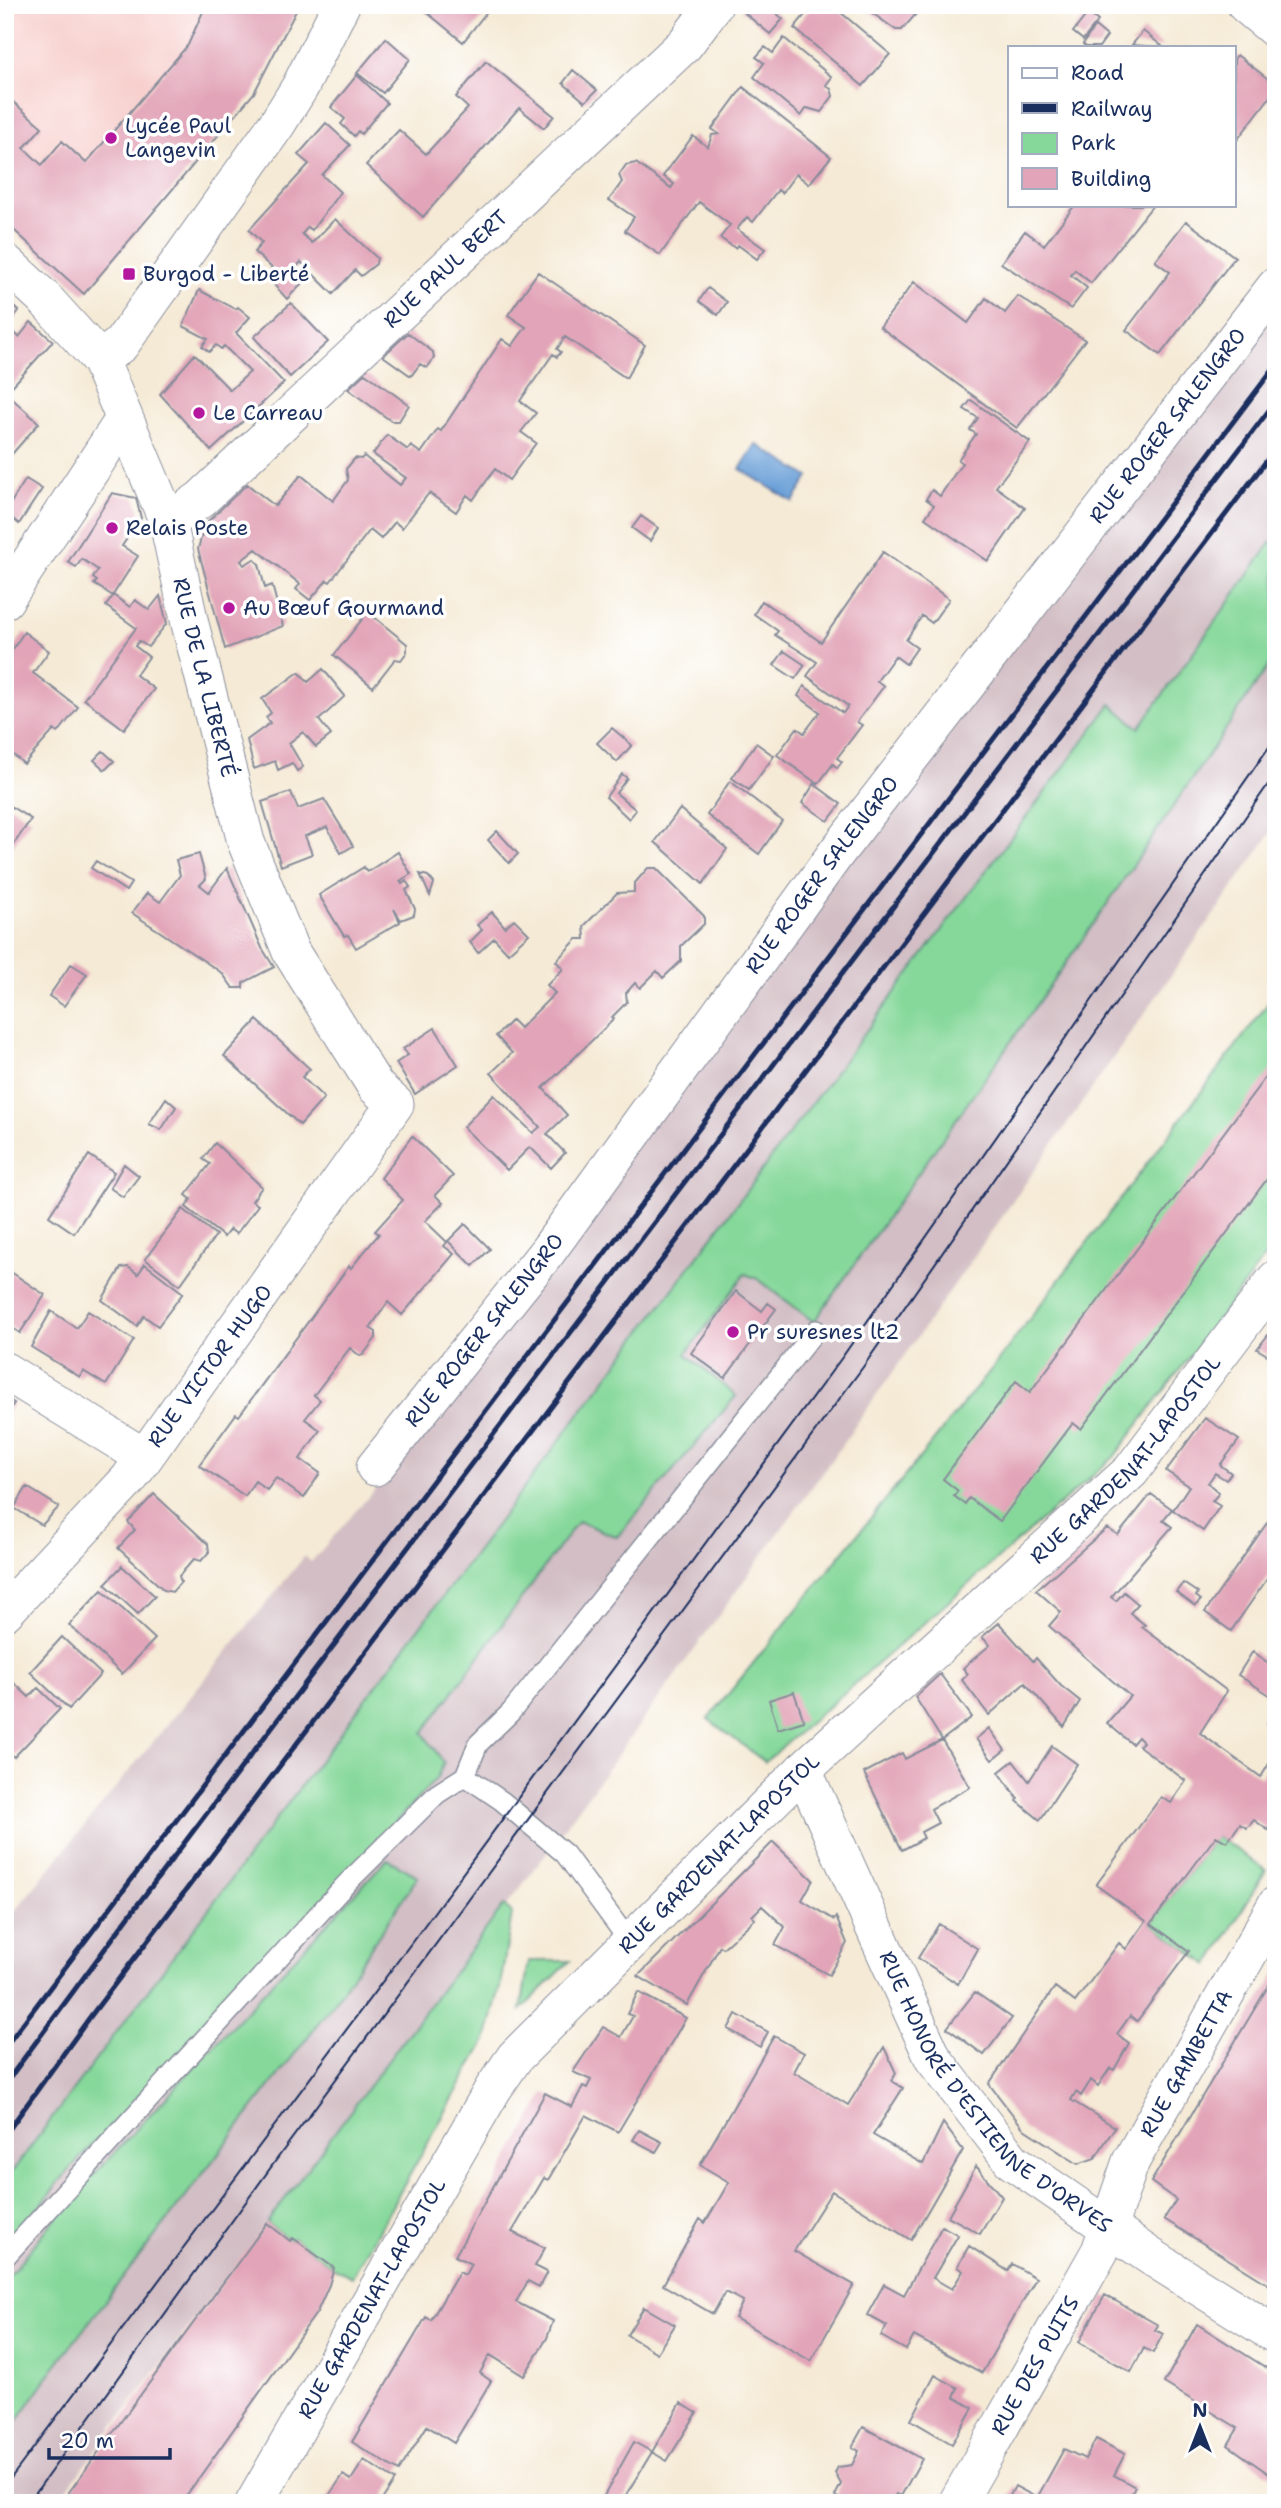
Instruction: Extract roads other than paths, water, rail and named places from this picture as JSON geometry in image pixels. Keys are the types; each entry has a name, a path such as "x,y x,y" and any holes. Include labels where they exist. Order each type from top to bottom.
{"street":[{"path":"100,360 121,344 277,124 300,87 341,5"},
{"name":"RUE PAUL BERT","path":"168,522 208,493 675,53 714,5"},
{"path":"1245,5 1276,30"},
{"name":"RUE DE LA LIBERTÉ","path":"5,262 44,298 100,360 123,421 168,522 190,624 246,842 291,953 376,1087 395,1104"},
{"name":"RUE ROGER SALENGRO","path":"374,1467 547,1252 837,852 1276,286"},
{"path":"5,600 123,421"},
{"name":"RUE VICTOR HUGO","path":"5,1612 128,1479 145,1457 395,1104"},
{"name":"RUE GARDENAT-LAPOSTOL","path":"254,2503 493,2089 515,2057 803,1770 1131,1471 1276,1279"},
{"path":"5,1371 145,1457"},
{"name":"RUE HONORÉ D'ESTIENNE D'ORVES","path":"803,1770 933,2058 1012,2161 1108,2228 1276,2334"},
{"name":"RUE GAMBETTA","path":"1108,2228 1131,2161 1276,1905"},
{"name":"RUE DES PUITS","path":"957,2503 1092,2266 1108,2228"}],"lane":[{"path":"5,2257 116,2132 347,1883 437,1794 465,1776 478,1744 511,1712 816,1329"},
{"path":"465,1776 502,1801 565,1854 629,1941"}],"water":[{"path":"756,444 809,477 793,502 740,469"}],"tram line":[{"path":"5,2486 418,1934 843,1356 1276,737"},
{"path":"28,2503 282,2152 863,1367 1276,773"}],"railway":[{"path":"5,2047 1276,365"},
{"path":"5,2084 132,1912 1276,401"},
{"path":"5,2135 90,2017 1276,448"}],"place":[{"name":"Lycée Paul Langevin","path":"111,138"},
{"name":"Burgod - Liberté","path":"129,274"},
{"name":"Le Carreau","path":"199,413"},
{"name":"Relais Poste","path":"112,528"},
{"name":"Au Bœuf Gourmand","path":"229,608"},
{"name":"Pr suresnes lt2","path":"733,1332"}]}
